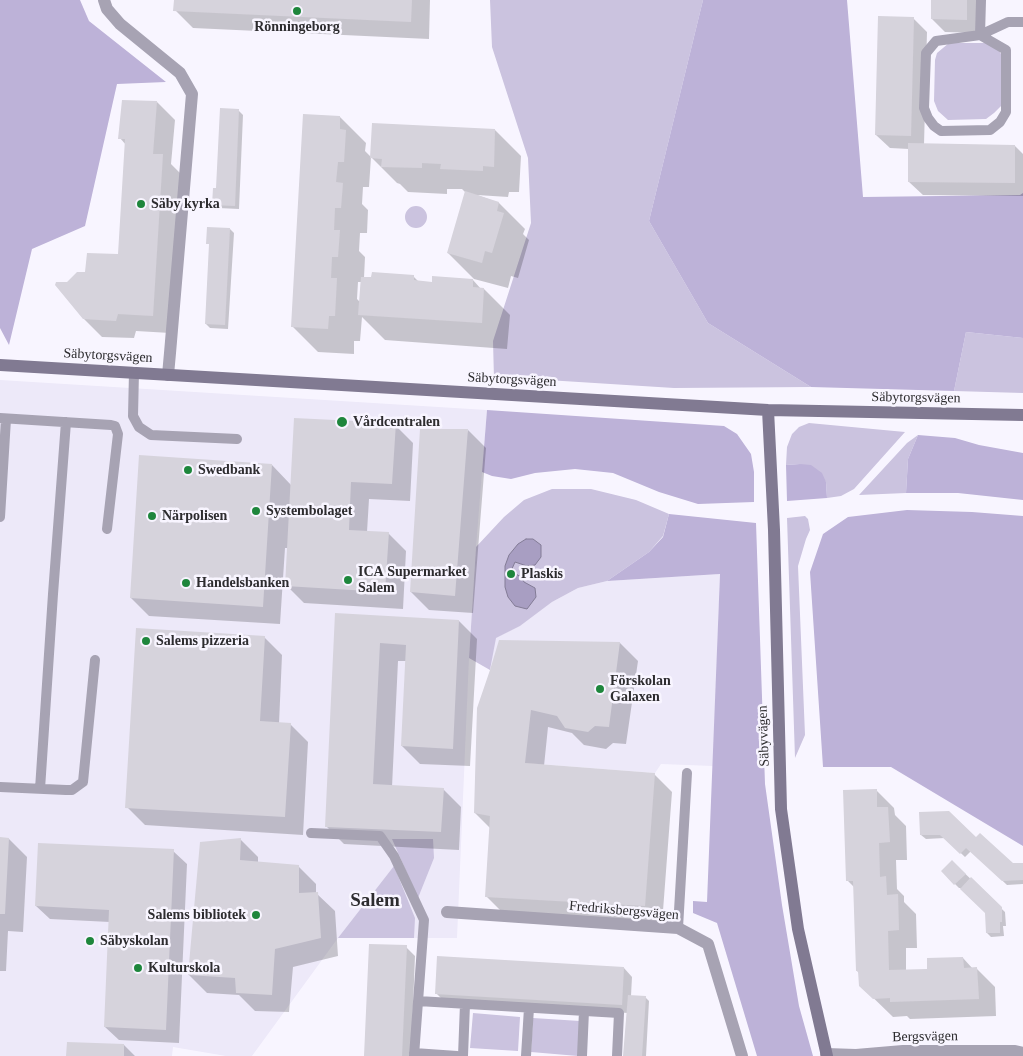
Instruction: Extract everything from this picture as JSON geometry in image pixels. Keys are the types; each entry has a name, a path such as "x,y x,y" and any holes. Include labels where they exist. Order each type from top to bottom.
{"street":[{"path":"104,0 107,9 120,24 180,73 192,94 168,375"},
{"name":"Säbytorgsvägen","path":"0,365 768,410 1023,415"},
{"name":"Säbyvägen","path":"768,410 774,530 781,809 798,929 827,1055"},
{"name":"Fredriksbergsvägen","path":"447,912 678,928 708,944 742,1056"},
{"name":"Bergsvägen","path":"827,1055 903,1052 996,1053 1015,1051 1023,1053"}],"lane":[{"path":"980,35 981,0"},
{"path":"980,35 1006,50 1006,112 1000,122 990,130 941,131 928,118 924,108 926,53 936,41 980,35 1008,22 1023,22"},
{"path":"134,372 133,416 139,427 151,435 237,439"},
{"path":"0,517 3,419 111,425 114,426 118,434 107,529"},
{"path":"40,789 66,422"},
{"path":"0,787 72,790 83,782 95,660"},
{"path":"678,928 688,772"},
{"path":"311,833 380,836 394,856 424,920 414,1055 457,1056"},
{"path":"418,1001 619,1013 616,1056"},
{"path":"463,1056 466,1004"},
{"path":"526,1056 529,1008"},
{"path":"582,1056 584,1011"}],"shaded area":[{"path":"0,0 80,0 89,21 166,82 117,84 85,226 32,249 9,345 0,328"},
{"path":"490,0 703,0 649,221 708,323 811,387 674,388 547,380 494,379 493,341 531,223 528,158 492,47"},
{"path":"703,0 847,0 863,197 1020,195 1023,193 1023,338 966,332 954,391 811,387 708,323 649,221"},
{"path":"949,43 989,43 997,47 1004,59 1003,104 986,119 948,120 938,111 934,101 935,60 937,53"},
{"path":"416,206 424,209 427,217 424,225 416,228 408,225 405,217 408,209"},
{"path":"966,332 1023,338 1023,393 954,391"},
{"path":"0,380 487,410 469,658 457,938 338,938 252,1056 226,1056 173,1047 172,1056 0,1056"},
{"path":"487,410 724,426 737,434 751,454 754,472 754,502 698,504 659,492 613,473 575,469 535,473 511,479 492,476 482,472"},
{"path":"809,423 905,432 854,489 841,496 827,498 826,482 800,464 786,465 787,447 792,434 799,427"},
{"path":"918,435 908,459 906,493 859,495 907,443"},
{"path":"918,435 955,438 979,445 1023,453 1023,500 958,493 906,493 908,459"},
{"path":"786,465 811,465 822,473 826,482 827,498 787,501"},
{"path":"552,489 591,489 636,500 669,514 663,536 649,552 607,581 578,588 552,602 520,626 496,638 490,670 469,658 476,547 504,517 524,500"},
{"path":"907,510 1023,516 1023,846 891,767 823,767 810,572 823,534 848,517"},
{"path":"669,514 756,523 765,784 782,905 799,1006 813,1056 757,1056 717,923 693,913 693,901 707,902 720,574 607,581 649,552 663,537"},
{"path":"805,516 808,519 810,530 798,566 805,735 795,758 787,518"},
{"name":"Plaskis","path":"526,539 533,539 541,545 541,557 535,565 527,566 515,562 511,571 535,588 536,597 527,609 515,606 508,597 505,587 505,566 509,555 518,544"},
{"name":"Förskolan Galaxen","path":"720,574 713,766 661,764 655,773 525,763 490,670 495,638 520,626 552,602 578,588 607,581"},
{"path":"392,839 433,839 434,858 418,898"},
{"path":"394,866 415,918 414,938 338,938"},
{"path":"473,1013 520,1017 518,1051 470,1048"},
{"path":"533,1018 580,1021 578,1056 531,1052"}],"building":[{"name":"Rönningeborg","path":"174,0 412,0 411,22 173,11"},
{"path":"931,0 967,0 967,20 931,19"},
{"path":"878,16 914,17 911,136 875,135"},
{"name":"Säby kyrka","path":"122,100 157,101 153,154 163,154 153,316 118,314 116,321 83,319 55,285 56,282 67,282 77,272 85,272 87,253 118,254 125,139 118,139"},
{"path":"220,108 239,109 235,206 212,205 213,188 216,188"},
{"path":"303,114 340,116 340,129 346,130 344,162 338,162 336,182 343,183 341,208 335,208 334,230 340,230 338,257 332,257 331,278 337,278 335,316 329,316 328,329 291,327"},
{"path":"372,123 495,129 494,167 483,166 483,171 440,169 441,164 422,163 422,168 381,167 382,159 370,158"},
{"path":"908,143 1015,145 1015,183 908,182"},
{"path":"465,191 499,202 497,211 504,213 492,253 485,251 482,263 447,253"},
{"path":"207,227 230,228 225,325 205,324 209,244 206,244"},
{"path":"372,272 414,275 414,280 432,282 432,276 473,279 473,287 484,288 482,323 358,315 361,277 371,277"},
{"path":"294,418 396,423 392,484 351,482 349,530 389,532 385,592 285,586"},
{"path":"420,429 468,429 455,596 410,592"},
{"path":"139,455 272,464 263,607 130,598"},
{"path":"335,613 459,620 453,749 401,746 406,645 380,643 373,784 444,788 441,832 325,827"},
{"path":"136,628 265,636 260,721 291,723 285,817 125,808"},
{"path":"499,640 620,642 609,727 595,726 588,732 565,728 557,716 531,710 525,763 655,773 645,906 485,897 490,816 474,813 477,708"},
{"path":"877,789 877,807 888,807 890,842 879,843 880,877 886,876 887,895 898,894 899,930 888,931 889,970 927,969 927,958 963,957 964,968 977,967 979,999 890,1002 890,998 873,999 859,986 858,971 856,971 853,881 846,881 843,790"},
{"path":"949,811 976,837 980,833 1013,863 1023,863 1023,880 1002,881 966,848 960,854 940,835 920,835 919,812"},
{"path":"0,837 9,838 5,914 0,914"},
{"name":"Salems bibliotek","path":"241,838 240,860 299,865 299,893 318,892 321,938 275,949 272,995 236,993 235,978 188,975 200,842"},
{"name":"Kulturskola","path":"38,843 174,849 166,1030 104,1027 109,910 35,906"},
{"path":"952,860 966,874 954,885 941,871"},
{"path":"971,877 1002,907 1000,933 986,933 985,913 960,889"},
{"path":"369,944 407,945 402,1056 364,1056"},
{"path":"437,956 624,967 622,1005 435,994"},
{"path":"628,995 646,996 642,1056 623,1056"},
{"path":"67,1042 124,1044 124,1056 66,1056"}],"place":[{"name":"Rönningeborg","path":"297,11"},
{"name":"Säby kyrka","path":"141,204"},
{"name":"Vårdcentralen","path":"342,422"},
{"name":"Swedbank","path":"188,470"},
{"name":"Systembolaget","path":"256,511"},
{"name":"Närpolisen","path":"152,516"},
{"name":"Plaskis","path":"511,574"},
{"name":"ICA Supermarket Salem","path":"348,580"},
{"name":"Handelsbanken","path":"186,583"},
{"name":"Salems pizzeria","path":"146,641"},
{"name":"Förskolan Galaxen","path":"600,689"},
{"name":"Salems bibliotek","path":"256,915"},
{"name":"Säbyskolan","path":"90,941"},
{"name":"Kulturskola","path":"138,968"}],"district":[{"name":"Salem","path":"375,901"}]}
